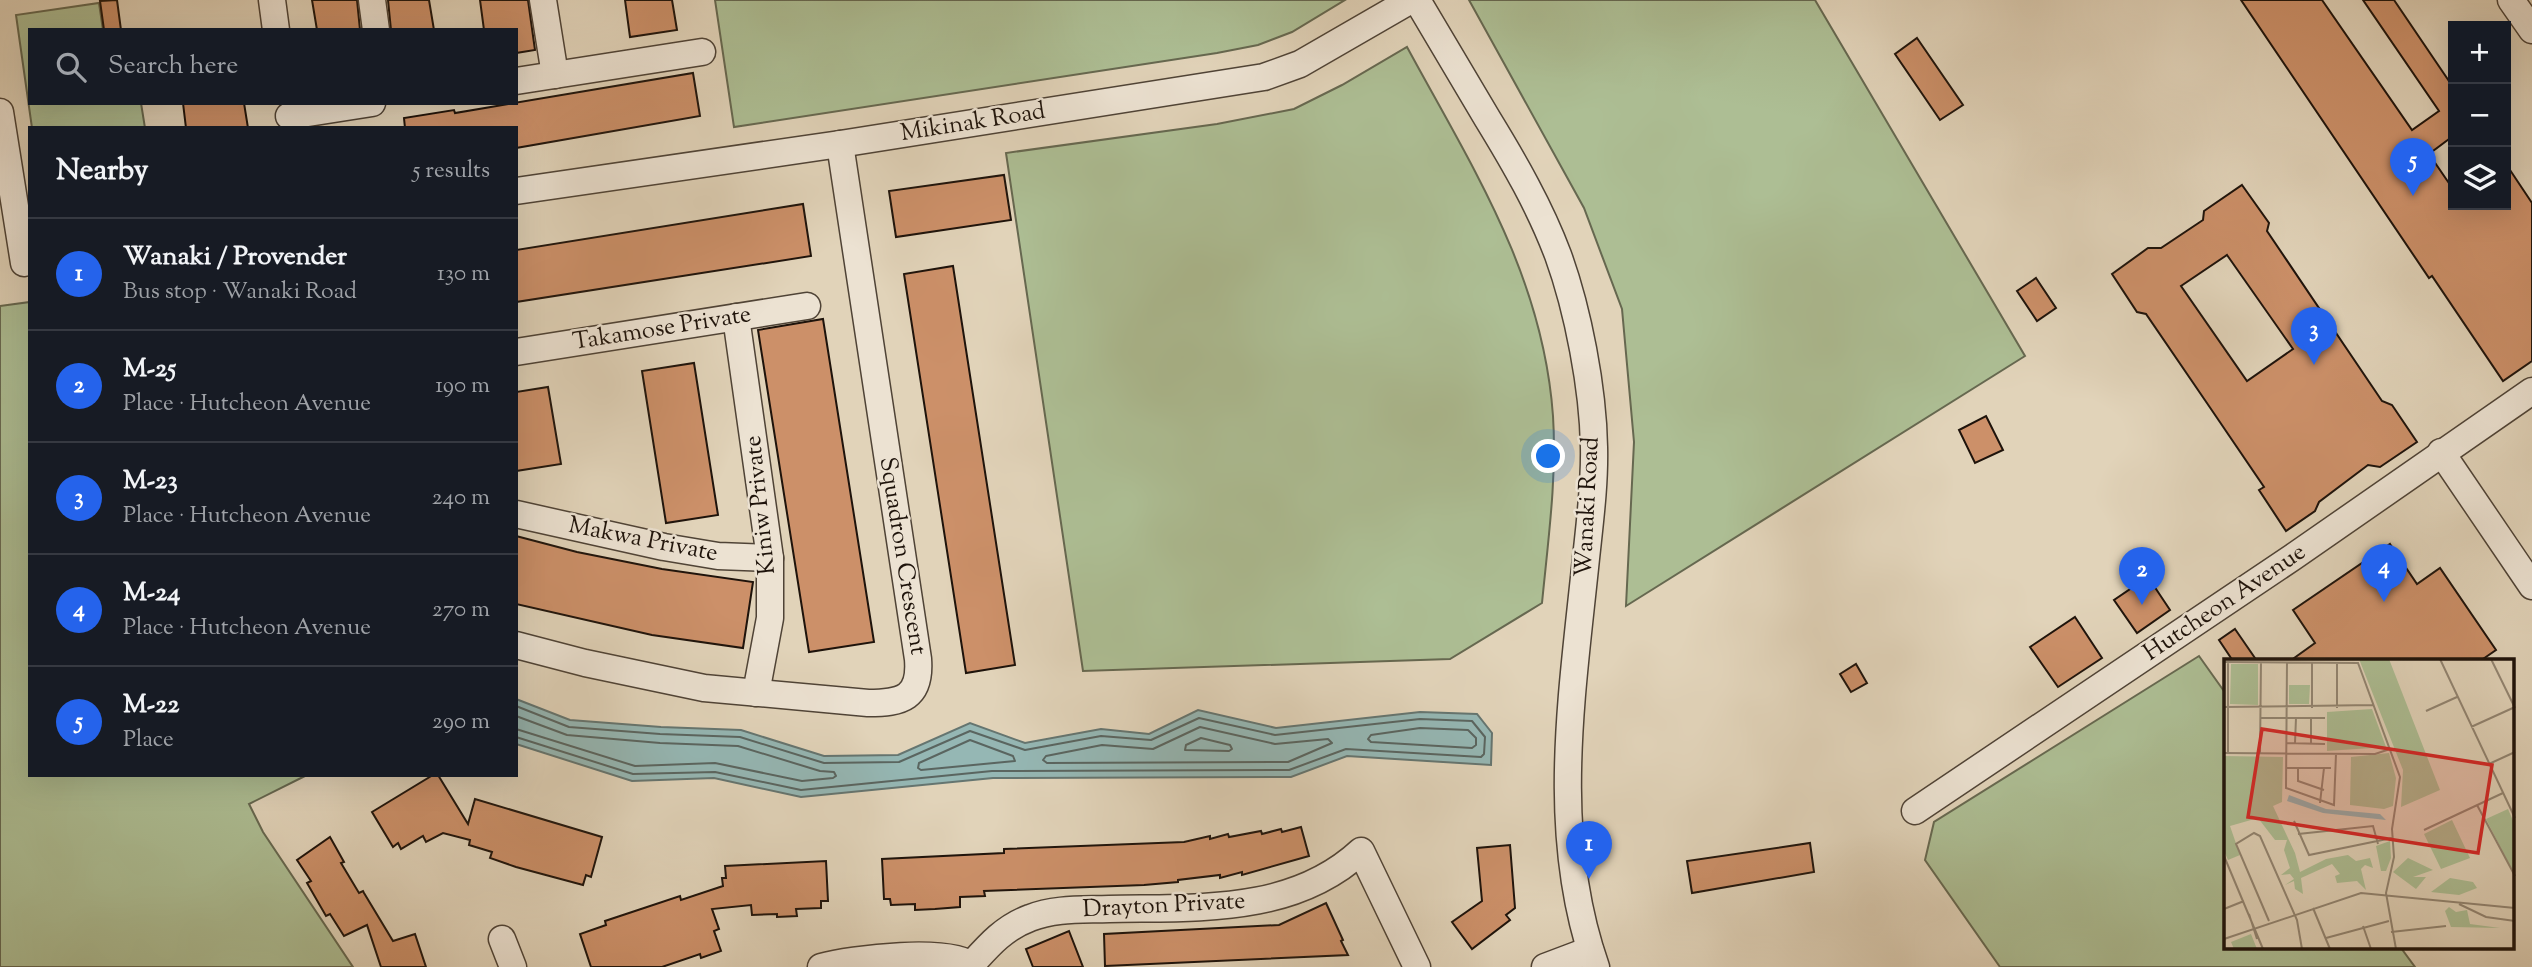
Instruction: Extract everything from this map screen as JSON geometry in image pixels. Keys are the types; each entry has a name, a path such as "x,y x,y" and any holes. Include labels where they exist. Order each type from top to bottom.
{"street":[{"path":"272,0 276,28"},
{"path":"372,0 376,28"},
{"path":"543,0 555,75"},
{"name":"Mikinak Road","path":"518,191 840,144 1264,77 1300,64 1411,0"},
{"name":"Wanaki Road","path":"1417,0 1520,173 1546,226 1568,288 1584,366 1592,416 1594,477 1568,747 1567,798 1571,857 1593,958"},
{"path":"2511,0 2532,30"},
{"path":"518,81 702,52"},
{"path":"289,116 359,105"},
{"path":"0,112 18,264"},
{"name":"Squadron Crescent","path":"518,646 585,663 704,688 888,703 911,693 919,673 840,144"},
{"name":"Takamose Private","path":"518,352 807,306"},
{"name":"Kiniw Private","path":"736,317 770,558 770,618 756,694"},
{"name":"Hutcheon Avenue","path":"1915,811 2293,557 2532,391"},
{"path":"2441,452 2532,586"},
{"name":"Makwa Private","path":"518,514 664,547 718,556 770,558"},
{"name":"Drayton Private","path":"973,965 998,937 1012,926 1030,918 1067,910 1226,906 1264,900 1312,886 1346,865 1361,851 1417,967"},
{"path":"502,939 513,967"},
{"path":"821,967 858,959 926,957 960,960 973,965"},
{"path":"1545,967 1593,958"}],"green space":[{"path":"715,0 1345,0 1292,32 1258,45 734,127"},
{"path":"1469,0 1815,0 2025,356 1626,606 1634,442 1622,309 1584,208"},
{"path":"99,3 103,28 28,28 28,100 16,15"},
{"path":"1407,47 1501,224 1520,269 1547,365 1553,416 1554,463 1542,603 1450,659 1083,671 1006,153 1217,124 1294,109"},
{"path":"29,105 141,105 145,126 32,126"},
{"path":"28,302 28,777 303,777 249,804 263,832 353,967 0,967 0,306"},
{"path":"2199,656 2224,691 2224,950 2402,950 2415,967 2000,967 1925,860 1934,822"}],"water":[{"path":"518,700 570,720 741,730 824,756 898,755 970,723 1025,743 1101,729 1149,734 1198,710 1276,728 1420,712 1477,714 1492,733 1491,765 1347,756 1291,777 993,778 801,797 714,778 632,781 518,745"}],"building":[{"path":"117,0 121,28 104,28 100,1"},
{"path":"312,0 357,0 360,28 317,28"},
{"path":"388,0 429,0 434,28 391,28"},
{"path":"480,0 528,0 535,50 518,53 518,28 484,28"},
{"path":"625,0 672,0 677,30 630,37"},
{"path":"2241,0 2322,0 2412,130 2439,111 2363,0 2394,0 2448,80 2448,140 2429,154 2448,182 2448,210 2511,210 2511,172 2532,203 2532,361 2503,381 2432,276 2429,278"},
{"path":"1917,38 1963,105 1940,120 1895,54"},
{"path":"693,73 700,116 518,148 518,126 405,126 404,118 454,110 455,113 518,105 518,102"},
{"path":"183,105 244,105 248,126 186,126"},
{"path":"1004,175 1011,220 896,237 889,191"},
{"path":"2242,185 2269,223 2267,231 2319,308 2328,317 2382,401 2392,405 2417,442 2380,467 2368,465 2319,502 2315,511 2286,531 2259,490 2264,487 2146,314 2137,312 2112,274 2148,248 2161,248 2203,220 2204,211","holes":["2227,255 2293,349 2247,381 2181,286"]},
{"path":"803,204 811,256 518,302 518,250"},
{"path":"953,266 1015,665 966,673 904,274"},
{"path":"2036,278 2056,308 2037,321 2017,291"},
{"path":"823,319 874,642 809,652 758,330"},
{"path":"694,363 718,515 666,523 642,371"},
{"path":"548,387 561,464 518,471 518,392"},
{"path":"1986,416 2003,450 1975,463 1959,430"},
{"path":"518,537 577,552 662,569 753,582 743,648 652,635 518,604"},
{"path":"2390,544 2417,584 2440,568 2496,650 2483,659 2293,659 2315,643 2293,610"},
{"path":"2148,577 2170,610 2137,633 2114,600"},
{"path":"2075,617 2102,658 2058,687 2030,647"},
{"path":"2235,629 2256,659 2232,659 2219,640"},
{"path":"1856,664 1867,683 1851,692 1840,674"},
{"path":"430,777 439,777 468,824 475,799 602,837 591,877 586,875 583,885 490,858 492,852 469,845 470,840 443,833 426,842 423,836 401,849 398,843 393,847 372,812"},
{"path":"1301,827 1309,856 1242,875 1242,872 1220,878 1220,875 1144,885 984,891 985,896 960,897 960,907 935,909 915,910 915,904 891,905 890,899 884,899 882,859 1004,853 1004,849 1184,842 1210,836 1210,839 1228,834 1229,837 1261,831 1262,834"},
{"path":"330,837 344,862 341,863 359,893 363,891 393,941 415,934 426,967 381,967 367,925 344,936 330,914 326,916 307,883 311,881 297,860"},
{"path":"1810,843 1814,872 1692,893 1687,861"},
{"path":"1510,845 1515,908 1506,915 1510,920 1472,949 1452,922 1482,901 1477,848"},
{"path":"826,861 828,901 821,901 821,908 796,909 797,916 777,917 777,914 752,915 751,905 712,909 719,929 714,931 721,951 701,958 700,954 662,967 591,967 580,934 606,925 605,921 680,896 681,900 723,886 722,878 726,878 725,866"},
{"path":"1326,903 1348,955 1105,966 1104,934 1279,925"},
{"path":"1069,931 1083,967 1033,967 1026,949"}],"place":[{"name":"M-22","path":"2413,196"},
{"name":"M-23","path":"2314,365"},
{"name":"M-24","path":"2384,602"},
{"name":"M-25","path":"2142,605"},
{"name":"Wanaki / Provender","path":"1589,879"}]}
